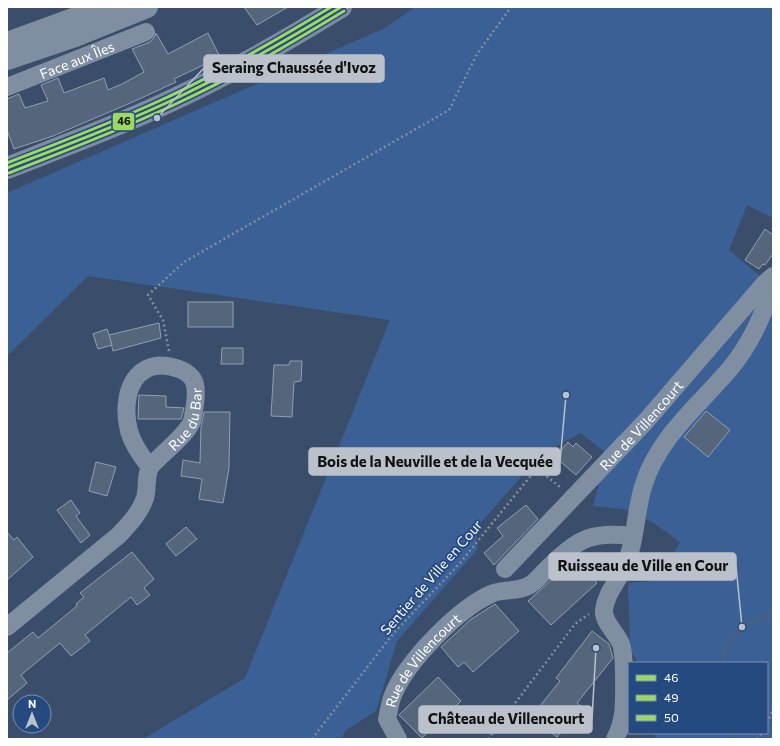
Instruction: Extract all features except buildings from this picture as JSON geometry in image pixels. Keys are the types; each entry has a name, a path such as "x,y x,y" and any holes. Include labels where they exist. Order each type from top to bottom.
{"highway":[{"path":"7,43 106,7"},
{"name":"Face aux Îles","path":"7,59 75,36 142,9"}],"main road":[{"path":"7,168 96,133 180,96 262,54 340,7"}],"street":[{"name":"Face aux Îles","path":"7,87 146,32"},
{"name":"Rue de Villencourt","path":"505,569 554,520 646,421 764,284 773,276"},
{"name":"Rue de Villencourt","path":"604,611 607,598 625,566 643,487 652,464 670,434 729,370 748,344 762,318 773,286"},
{"name":"Rue du Bar","path":"170,366 183,370 190,376 195,384 191,422 150,467 137,450 130,432 126,416 127,393 133,380 148,368 170,366"},
{"path":"7,627 113,540 129,524 144,499 150,467"},
{"name":"Rue de Villencourt","path":"398,739 387,719 393,695 415,661 460,613 475,602 494,592 515,591 530,585 566,551 581,540 597,534 633,536"},
{"path":"604,611 608,625 621,643 625,655 623,718 615,739"}],"path":[{"path":"170,366 169,349 163,320 148,295 184,262 449,110 477,54 511,7"},
{"name":"Sentier de Ville en Cour","path":"312,739 392,635 460,563 537,468 574,499"},
{"path":"488,739 575,624 586,615 594,611 604,611"},
{"path":"768,721 773,710"}],"shaded area":[{"path":"415,7 773,7 773,218 747,205 729,250 773,287 773,739 656,739 654,734 768,734 768,662 637,662 630,650 628,583 653,581 671,558 680,542 652,522 623,509 593,506 607,454 581,433 541,454 477,527 477,550 397,641 376,711 346,730 341,739 143,739 245,678 390,320 88,276 7,356 7,193 385,28"}],"waterway":[{"path":"723,662 724,647 742,627 773,612"},
{"path":"731,739 734,734"}],"transit line":[{"name":"50","path":"7,163 121,118 181,91 246,57 331,7"},
{"name":"46","path":"7,168 117,125 181,96 302,31 341,7"},
{"name":"49","path":"9,173 118,130 203,91 264,58 344,11"}],"place":[{"name":"Seraing Chaussée d'Ivoz","path":"157,118"},
{"name":"Bois de la Neuville et de la Vecquée","path":"566,395"},
{"name":"Ruisseau de Ville en Cour","path":"742,627"},
{"name":"Château de Villencourt","path":"596,648"}]}
